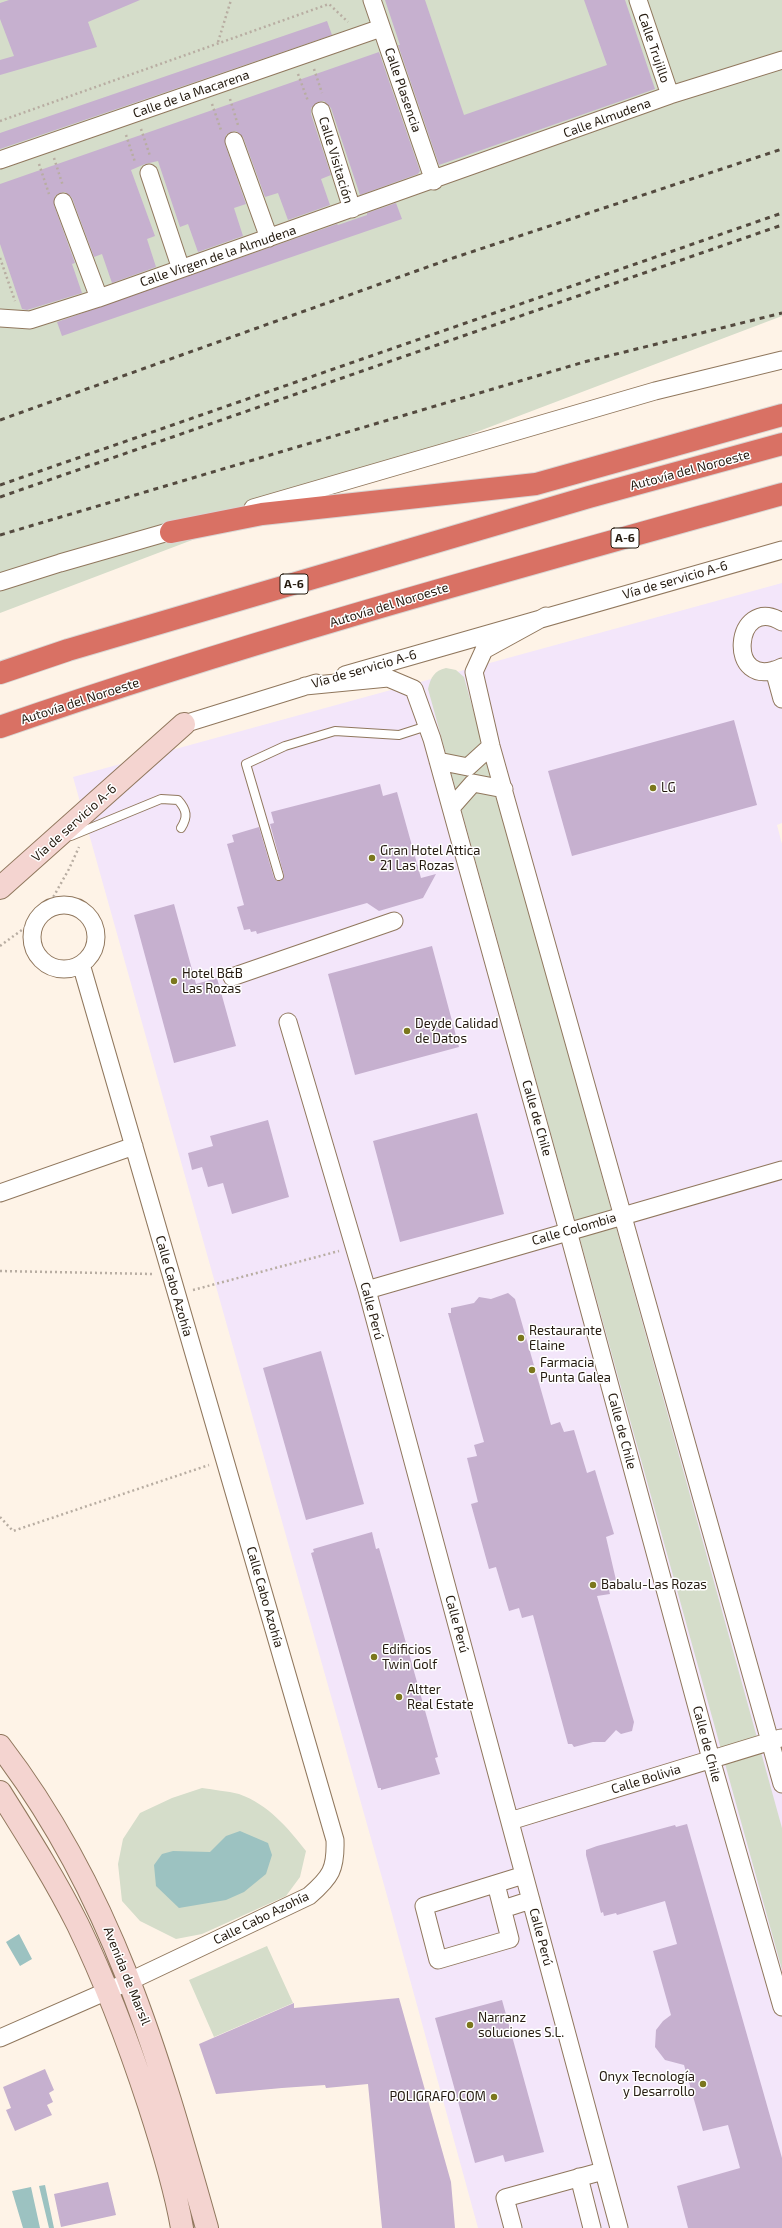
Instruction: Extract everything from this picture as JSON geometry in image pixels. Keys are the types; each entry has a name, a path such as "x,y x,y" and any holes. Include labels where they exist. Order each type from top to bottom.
{"highway":[{"path":"171,532 262,514 536,484 782,415"},
{"name":"Autovía del Noroeste","path":"0,674 91,643 581,500 782,444"},
{"name":"Autovía del Noroeste","path":"0,727 77,700 468,581 782,494"}],"street":[{"name":"Calle Plasencia","path":"372,0 434,181"},
{"name":"Calle Trujillo","path":"638,0 670,96"},
{"name":"Calle de la Macarena","path":"0,160 381,28"},
{"name":"Calle Almudena","path":"434,181 670,96 782,60"},
{"name":"Calle Visitación","path":"321,111 352,209"},
{"path":"234,141 269,238"},
{"path":"149,173 182,269"},
{"name":"Calle Virgen de la Almudena","path":"0,318 30,320 99,298 434,181"},
{"path":"63,202 99,298"},
{"path":"0,582 60,563 655,391 782,360"},
{"name":"Vía de servicio A-6","path":"0,888 184,724 305,686 546,616 782,550"},
{"path":"546,616 484,650 474,672 491,746 776,1740 782,1784"},
{"path":"782,622 771,618 760,618 751,623 744,631 741,641 741,651 746,661 754,668 763,671 778,668 782,699"},
{"name":"Calle de Chile","path":"305,686 388,678 414,689 428,726 568,1231 711,1759 782,2007"},
{"path":"438,761 468,767 491,746"},
{"path":"451,808 472,783 504,789"},
{"path":"65,904 75,906 91,919 96,939 94,949 89,958 81,964 72,968 60,969 49,966 40,959 34,950 31,939 33,928 42,914 55,906 65,904"},
{"path":"232,977 394,922"},
{"name":"Calle Cabo Azohía","path":"0,2038 130,1981 309,1896 327,1881 336,1860 335,1840 81,964"},
{"name":"Calle Perú","path":"288,1022 367,1290 619,2228"},
{"path":"0,1193 134,1146"},
{"name":"Calle Colombia","path":"367,1290 624,1214 782,1170"},
{"name":"Calle Bolivia","path":"510,1821 776,1740"},
{"name":"Avenida de Marsil","path":"0,1746 67,1847 102,1913 130,1981 150,2036 207,2228"},
{"name":"Avenida de Marsil","path":"0,1792 35,1848 78,1925 107,1991 128,2044 159,2137 182,2228"},
{"path":"496,1884 510,1939 438,1960 424,1906 524,1875"},
{"path":"503,1909 531,1900"},
{"path":"513,2228 505,2198 603,2170"},
{"path":"579,2178 592,2228"},
{"path":"585,2202 610,2196"}],"lane":[{"path":"279,876 246,764 286,746 335,731 399,735 428,726"},
{"path":"47,847 83,830 161,799 178,800 184,807 186,819 181,828"}],"path":[{"path":"218,42 231,0"},
{"path":"329,0 329,4 361,34"},
{"path":"0,121 218,42 329,4"},
{"path":"292,58 312,114 327,108 309,53"},
{"path":"207,88 226,144 243,138 224,82"},
{"path":"128,116 155,170 149,173 140,175 128,116"},
{"path":"33,149 53,205 63,202 68,200 49,143"},
{"path":"0,258 22,320"},
{"path":"0,946 42,914 69,869 80,844 83,830"},
{"path":"177,1295 354,1247"},
{"path":"0,1271 163,1274 171,1276"},
{"path":"0,1517 13,1531 225,1460"}],"shaded area":[{"path":"782,583 782,823 777,825 782,844 782,2228 478,2228 386,1892 73,777"}],"green space":[{"path":"0,0 782,0 782,316 0,613"},
{"path":"446,668 456,670 464,677 782,1828 782,1970 428,689 430,681 434,675"},
{"path":"202,1788 239,1794 259,1804 284,1825 306,1851 300,1877 286,1896 202,1934 176,1939 140,1921 122,1901 118,1864 123,1839 140,1813 172,1798"},
{"path":"267,1946 293,2003 214,2037 189,1980"}],"water":[{"path":"240,1831 268,1843 272,1855 266,1874 244,1892 226,1900 179,1908 156,1886 154,1865 162,1854 173,1851 210,1852 226,1836"},
{"path":"19,1934 32,1959 20,1966 6,1942"},
{"path":"45,2185 54,2228 49,2228 39,2186"},
{"path":"31,2187 40,2228 23,2228 12,2191"}],"building":[{"path":"9,0 140,0 88,22 97,47 0,75 0,60 14,56 0,19 0,3"},
{"path":"385,0 425,0 464,115 607,65 584,0 625,0 655,89 439,165 398,45 400,45"},
{"path":"327,21 332,35 0,149 0,133"},
{"path":"379,52 420,171 418,174 360,195 331,108 324,101 318,102 311,108 311,114 331,175 321,179 330,205 288,220 278,193 265,197 243,137 236,131 231,132 226,135 225,144 246,204 234,208 243,236 198,252 188,224 180,227 158,161 145,164 131,170 155,236 147,239 156,267 112,283 102,254 94,257 72,198 65,192 60,193 55,196 54,205 75,263 72,264 82,293 27,310 22,309 0,244 0,184"},
{"path":"396,203 402,219 62,336 57,322 337,224 338,225 367,215 367,213"},
{"name":"LG","path":"734,720 757,805 572,856 548,771"},
{"name":"Gran Hotel Attica 21 Las Rozas","path":"380,784 383,796 397,792 421,878 436,874 423,898 379,911 367,903 257,934 256,931 251,932 250,929 244,930 237,907 244,905 227,844 234,842 232,835 259,827 274,878 277,881 281,881 284,875 270,824 274,823 271,812"},
{"name":"Hotel B&B Las Rozas","path":"174,904 196,984 217,978 236,1046 174,1063 134,915"},
{"path":"432,946 459,1047 355,1075 328,974"},
{"path":"477,1113 504,1214 400,1242 373,1141"},
{"path":"268,1120 289,1197 232,1214 223,1183 208,1187 202,1167 192,1170 188,1153 213,1146 210,1136"},
{"path":"508,1293 515,1299 551,1425 560,1422 564,1432 574,1430 587,1473 595,1470 614,1534 606,1537 616,1580 607,1582 610,1594 597,1596 634,1722 632,1731 621,1734 616,1730 605,1742 593,1742 574,1747 572,1744 568,1744 533,1615 522,1618 519,1608 509,1611 496,1567 489,1569 471,1504 478,1502 467,1458 477,1456 474,1445 484,1442 448,1313 451,1313 451,1308 474,1303 479,1297 491,1299"},
{"path":"321,1351 364,1504 306,1520 263,1368"},
{"name":"Edificios Twin Golf","path":"372,1532 376,1549 379,1548 408,1650 438,1757 435,1758 440,1774 381,1790 381,1788 378,1788 311,1553 314,1552 313,1549"},
{"path":"687,1824 782,2158 782,2228 688,2228 677,2186 740,2168 728,2125 703,2131 684,2065 665,2060 655,2047 656,2030 663,2021 671,2015 653,1951 677,1944 665,1901 617,1915 616,1913 604,1916 603,1912 601,1913 586,1855 586,1850 597,1846 675,1825 676,1827"},
{"path":"399,1998 451,2182 455,2228 382,2228 368,2084 326,2088 325,2085 216,2094 199,2044 294,2003 294,2008"},
{"path":"502,2000 544,2152 505,2162 503,2155 475,2163 435,2018"},
{"path":"45,2069 54,2090 49,2093 53,2102 47,2105 52,2115 15,2131 6,2110 11,2108 3,2087"},
{"path":"108,2182 116,2215 61,2227 54,2194"}],"railway":[{"path":"0,420 447,260 782,149"},
{"path":"0,485 782,213"},
{"path":"0,497 782,225"},
{"path":"0,535 584,362 782,313"}],"place":[{"name":"LG","path":"653,788"},
{"name":"Gran Hotel Attica 21 Las Rozas","path":"372,858"},
{"name":"Hotel B&B Las Rozas","path":"174,981"},
{"name":"Deyde Calidad de Datos","path":"407,1031"},
{"name":"Restaurante Elaine","path":"521,1338"},
{"name":"Farmacia Punta Galea","path":"532,1370"},
{"name":"Babalu-Las Rozas","path":"593,1585"},
{"name":"Edificios Twin Golf","path":"374,1657"},
{"name":"Altter Real Estate","path":"399,1697"},
{"name":"Narranz soluciones S.L.","path":"470,2025"},
{"name":"Onyx Tecnología y Desarrollo","path":"703,2084"},
{"name":"POLIGRAFO.COM","path":"494,2097"}]}
